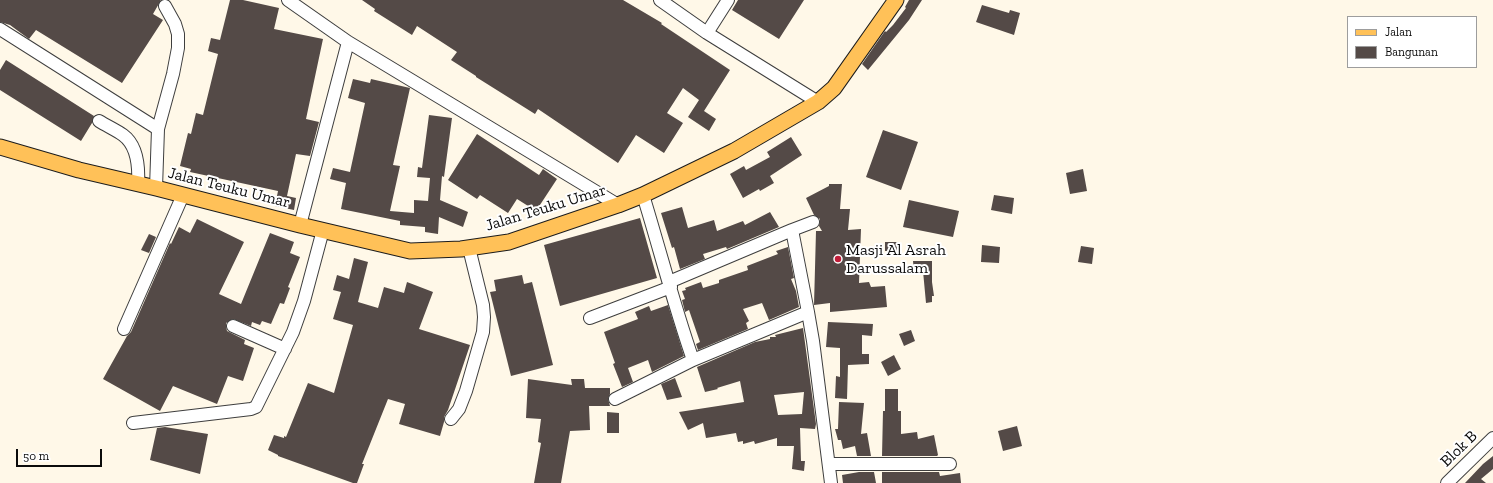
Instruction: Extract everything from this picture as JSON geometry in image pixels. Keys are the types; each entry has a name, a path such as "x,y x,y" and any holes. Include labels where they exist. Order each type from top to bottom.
{"main road":[{"name":"Jalan Teuku Umar","path":"0,147 79,170 410,251 469,248 509,242 618,205 642,195 734,151 818,102 834,88 896,0"}],"street":[{"path":"288,0 348,42 618,205"},
{"path":"660,0 707,33 818,102"},
{"path":"707,33 728,0"},
{"path":"156,188 158,129 173,74 178,48 178,34 175,24 165,6"},
{"path":"0,29 158,129"},
{"path":"300,225 348,42"},
{"path":"99,121 124,135 130,143 136,154 139,166 138,184"},
{"path":"124,329 183,195"},
{"path":"642,195 670,284 681,326 693,360"},
{"path":"590,318 813,222"},
{"path":"133,423 251,409 256,407 293,332 304,301 323,230"},
{"path":"792,230 813,341 831,483"},
{"path":"451,419 458,409 466,391 479,348 484,325 483,305 469,248"},
{"path":"615,399 693,360 808,312"},
{"path":"233,326 285,349"},
{"name":"Blok B","path":"1447,483 1493,438"},
{"path":"828,464 950,464"}],"building":[{"path":"0,0 161,0 153,14 163,20 122,83 36,30 29,39 10,25 0,22"},
{"path":"230,0 243,0 279,8 274,29 323,39 306,119 319,122 310,156 296,154 287,196 296,198 294,210 275,206 278,191 190,172 191,169 180,166 188,133 191,134 196,113 203,115 218,54 208,51 211,38 220,40"},
{"path":"362,0 623,0 662,23 661,24 730,70 704,111 716,119 709,131 688,117 699,100 683,88 667,113 683,123 664,153 636,135 618,163 538,109 535,114 451,60 457,52 417,26 412,35 374,11 375,9"},
{"path":"738,0 804,0 779,39 732,10"},
{"path":"909,0 922,0 909,20 868,70 862,64 885,31 886,32 893,25 906,8 905,7"},
{"path":"982,5 1009,13 1010,10 1020,13 1014,35 976,22"},
{"path":"6,60 94,116 92,123 81,141 0,90 0,70"},
{"path":"353,79 370,83 371,79 410,88 393,165 400,166 390,211 414,213 414,200 428,201 430,178 417,177 418,167 422,168 429,115 452,118 444,177 442,176 440,200 468,212 463,227 439,217 438,234 425,232 425,227 400,225 400,221 341,209 346,183 330,179 333,168 350,172 365,103 348,98"},
{"path":"883,130 918,142 901,190 866,177"},
{"path":"477,134 539,175 543,169 557,179 536,211 517,199 508,213 480,195 477,199 448,180"},
{"path":"791,137 802,155 770,176 774,183 743,198 730,174 744,166 746,170 770,157 767,152"},
{"path":"1083,169 1087,191 1070,194 1066,173"},
{"path":"829,184 842,184 840,209 850,209 848,230 861,229 859,283 869,282 871,287 885,286 887,307 830,312 830,303 814,305 816,231 822,231 819,226 820,219 814,215 806,198 829,186"},
{"path":"994,195 1014,198 1012,214 991,210"},
{"path":"909,200 959,211 953,237 903,227"},
{"path":"682,207 688,228 714,220 717,231 743,221 745,225 770,212 779,227 727,249 726,247 703,254 705,259 680,269 674,247 672,248 661,213"},
{"path":"640,218 657,278 560,306 544,245"},
{"path":"197,219 244,242 219,294 241,304 270,233 294,242 290,253 300,257 288,287 290,288 284,304 280,303 271,324 262,321 260,325 252,322 251,326 233,319 226,323 227,331 245,340 244,344 254,348 243,381 228,376 217,404 173,386 160,411 103,379 127,336 131,332 170,243 171,244 179,227 190,233"},
{"path":"149,234 156,237 149,253 141,250"},
{"path":"885,242 898,242 898,251 885,251"},
{"path":"982,245 1000,247 999,263 981,262"},
{"path":"1081,246 1094,248 1092,264 1078,262"},
{"path":"788,247 794,278 791,279 796,291 799,307 769,320 762,303 743,309 749,321 746,323 748,329 698,350 696,344 700,342 689,310 685,312 682,300 685,299 682,291 686,290 685,288 701,282 703,288 719,283 719,280 748,270 747,266 778,254 776,251"},
{"path":"354,258 368,262 358,302 378,308 384,287 404,293 407,282 433,292 419,329 470,345 448,410 444,417 440,436 399,424 405,404 388,399 362,464 364,464 357,483 353,483 278,456 268,450 274,435 284,438 284,436 286,437 308,383 334,393 353,325 333,319 341,292 333,290 337,275 349,279"},
{"path":"913,261 932,261 934,296 932,296 932,302 926,303 923,271 914,272"},
{"path":"522,275 524,284 532,282 553,365 511,376 490,292 496,291 494,280"},
{"path":"668,305 684,356 652,372 648,360 628,368 633,382 622,387 613,364 615,363 604,332 638,319 635,312 649,306 651,311"},
{"path":"828,322 873,324 872,336 862,335 862,354 869,354 869,364 848,365 847,399 835,398 836,376 840,377 840,348 826,347"},
{"path":"803,328 816,424 815,429 800,428 801,461 805,461 804,471 792,469 794,446 777,446 777,438 755,444 754,441 743,444 743,441 738,442 736,433 706,438 703,423 688,430 679,412 744,402 740,381 705,392 697,367 755,342 770,339 770,337 776,337 775,335","holes":["804,392 802,414 778,415 774,395"]},
{"path":"911,330 915,341 904,346 899,334"},
{"path":"894,355 901,369 888,376 881,362"},
{"path":"675,378 682,397 667,400 661,384"},
{"path":"528,379 572,385 571,379 584,379 585,388 610,388 608,399 610,406 589,406 590,430 570,431 561,483 534,483 541,443 538,442 541,419 526,418"},
{"path":"885,389 898,389 898,411 901,411 901,434 917,432 918,439 934,435 937,456 882,456"},
{"path":"839,402 864,403 861,434 867,433 871,456 857,456 855,446 843,449 841,440 838,440 835,429 838,429"},
{"path":"607,412 619,413 619,433 607,433"},
{"path":"1017,426 1022,446 1003,451 998,431"},
{"path":"165,427 208,434 200,474 150,460 157,428"},
{"path":"1493,456 1493,469 1481,479 1486,483 1465,483 1483,464"},
{"path":"859,472 874,472 876,483 843,483 842,475"},
{"path":"882,472 939,472 940,476 960,473 961,483 882,483"}],"place":[{"name":"Masji Al Asrah Darussalam","path":"838,259"}]}
